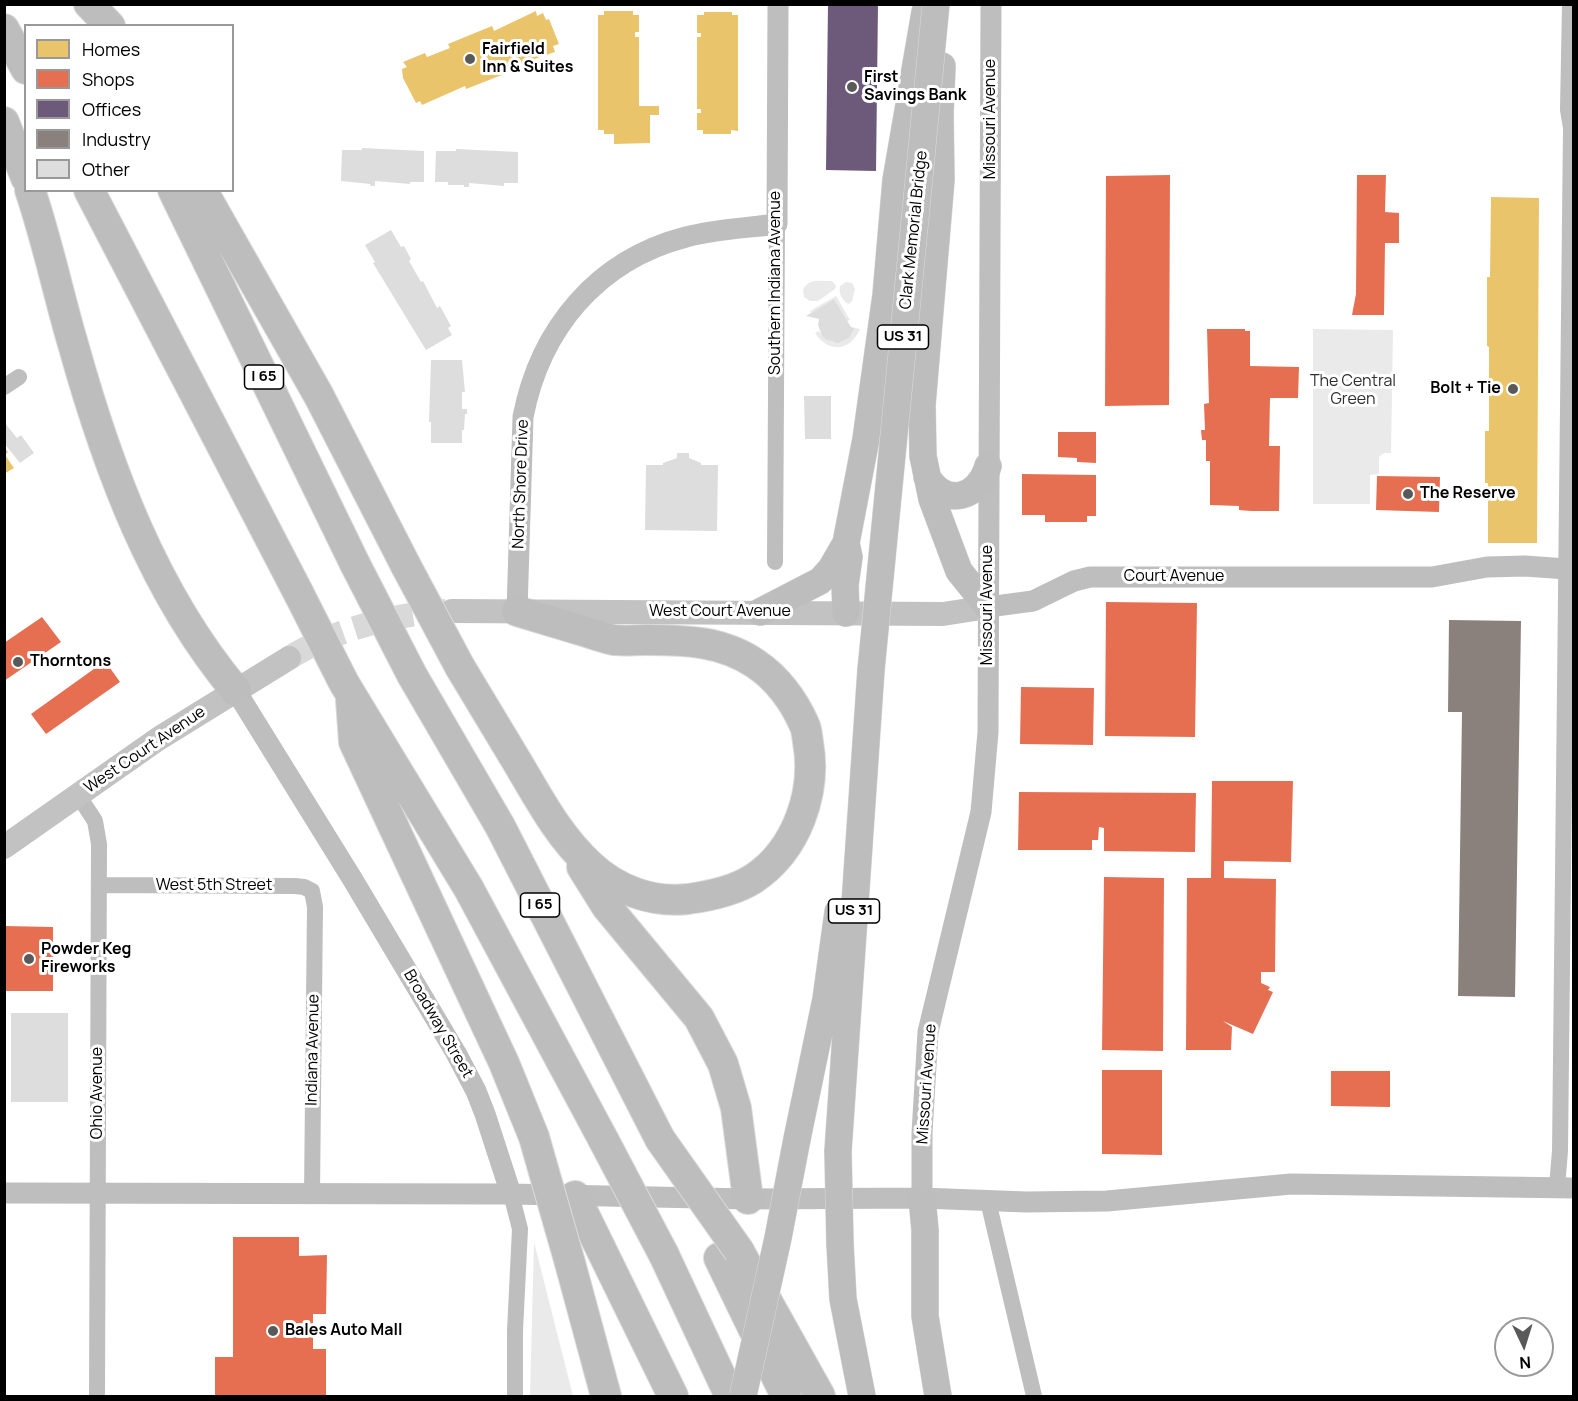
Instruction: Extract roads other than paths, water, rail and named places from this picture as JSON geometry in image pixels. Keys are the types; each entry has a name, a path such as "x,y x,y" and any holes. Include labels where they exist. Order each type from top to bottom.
{"highway":[{"path":"87,4 94,24"},
{"path":"87,4 108,24"},
{"path":"4,29 24,65"},
{"path":"4,122 24,173"},
{"path":"31,192 91,406 140,538 211,661 236,691"},
{"path":"90,192 347,688 469,889 603,1139 664,1255 730,1396"},
{"name":"I 65","path":"174,192 355,564 412,675 500,826 660,1139 729,1254 786,1396"},
{"path":"203,192 319,396 460,667 607,907 699,1018 723,1064 736,1108 748,1199"},
{"path":"517,611 614,640 697,641 718,645 740,654 770,675 790,698 805,726 810,753 811,781 803,811 793,836 776,859 754,879 732,889 702,897 676,900 649,897 617,885 592,867 568,843 543,805"},
{"path":"347,688 354,742 499,1052 534,1137 606,1396"},
{"path":"575,1196 673,1396"},
{"path":"729,1254 820,1396"}],"main road":[{"path":"760,612 820,581 831,569 846,543 872,398 886,295 896,180 924,16 929,4"},
{"path":"938,4 944,38 940,114 941,180 921,433 932,499 959,571 988,607"},
{"name":"Clark Memorial Bridge","path":"871,670 938,4"},
{"path":"927,477 937,490 951,495 967,494 979,486 988,466"},
{"path":"846,543 849,557 845,585 846,613"},
{"name":"West Court Avenue","path":"452,611 943,614 988,607"},
{"name":"West Court Avenue","path":"4,847 158,739 289,658"},
{"name":"US 31","path":"743,1396 778,1238 826,999 871,670"},
{"name":"US 31","path":"862,1396 843,1299 838,1151 871,670"},
{"path":"922,1198 925,1230 925,1316 938,1396"}],"street":[{"name":"Southern Indiana Avenue","path":"775,562 778,4"},
{"name":"Missouri Avenue","path":"922,1198 922,1133 928,1032 981,812 988,732 991,4"},
{"path":"4,1193 511,1194 748,1199 922,1198 988,1201 1107,1201 1291,1184 1565,1188 1560,1151 1570,569 1571,128 1568,110 1570,4"},
{"name":"North Shore Drive","path":"517,611 523,417 532,378 549,341 560,324 600,280 651,249 688,236 777,225"},
{"path":"4,387 19,377"},
{"name":"Court Avenue","path":"988,607 1034,601 1074,581 1090,577 1432,577 1487,567 1525,566 1570,569"},
{"name":"Broadway Street","path":"236,691 353,880 456,1053 476,1091 511,1194 520,1229 515,1331 515,1396"},
{"name":"Ohio Avenue","path":"78,795 95,821 99,844 96,1396"},
{"name":"West 5th Street","path":"99,885 304,887 312,891 315,907"},
{"name":"Indiana Avenue","path":"312,1193 315,907"},
{"path":"988,1201 1034,1396"}],"tunnel":[{"path":"289,658 326,639 365,625 405,616 446,611"}],"place":[{"name":"Fairfield Inn & Suites","path":"470,59"},
{"name":"First Savings Bank","path":"852,87"},
{"name":"Bolt + Tie","path":"1513,389"},
{"name":"The Reserve","path":"1408,494"},
{"name":"Thorntons","path":"18,662"},
{"name":"Powder Keg Fireworks","path":"29,959"},
{"name":"Bales Auto Mall","path":"273,1331"}],"park label":[{"name":"The Central Green","path":"1353,391"}]}
